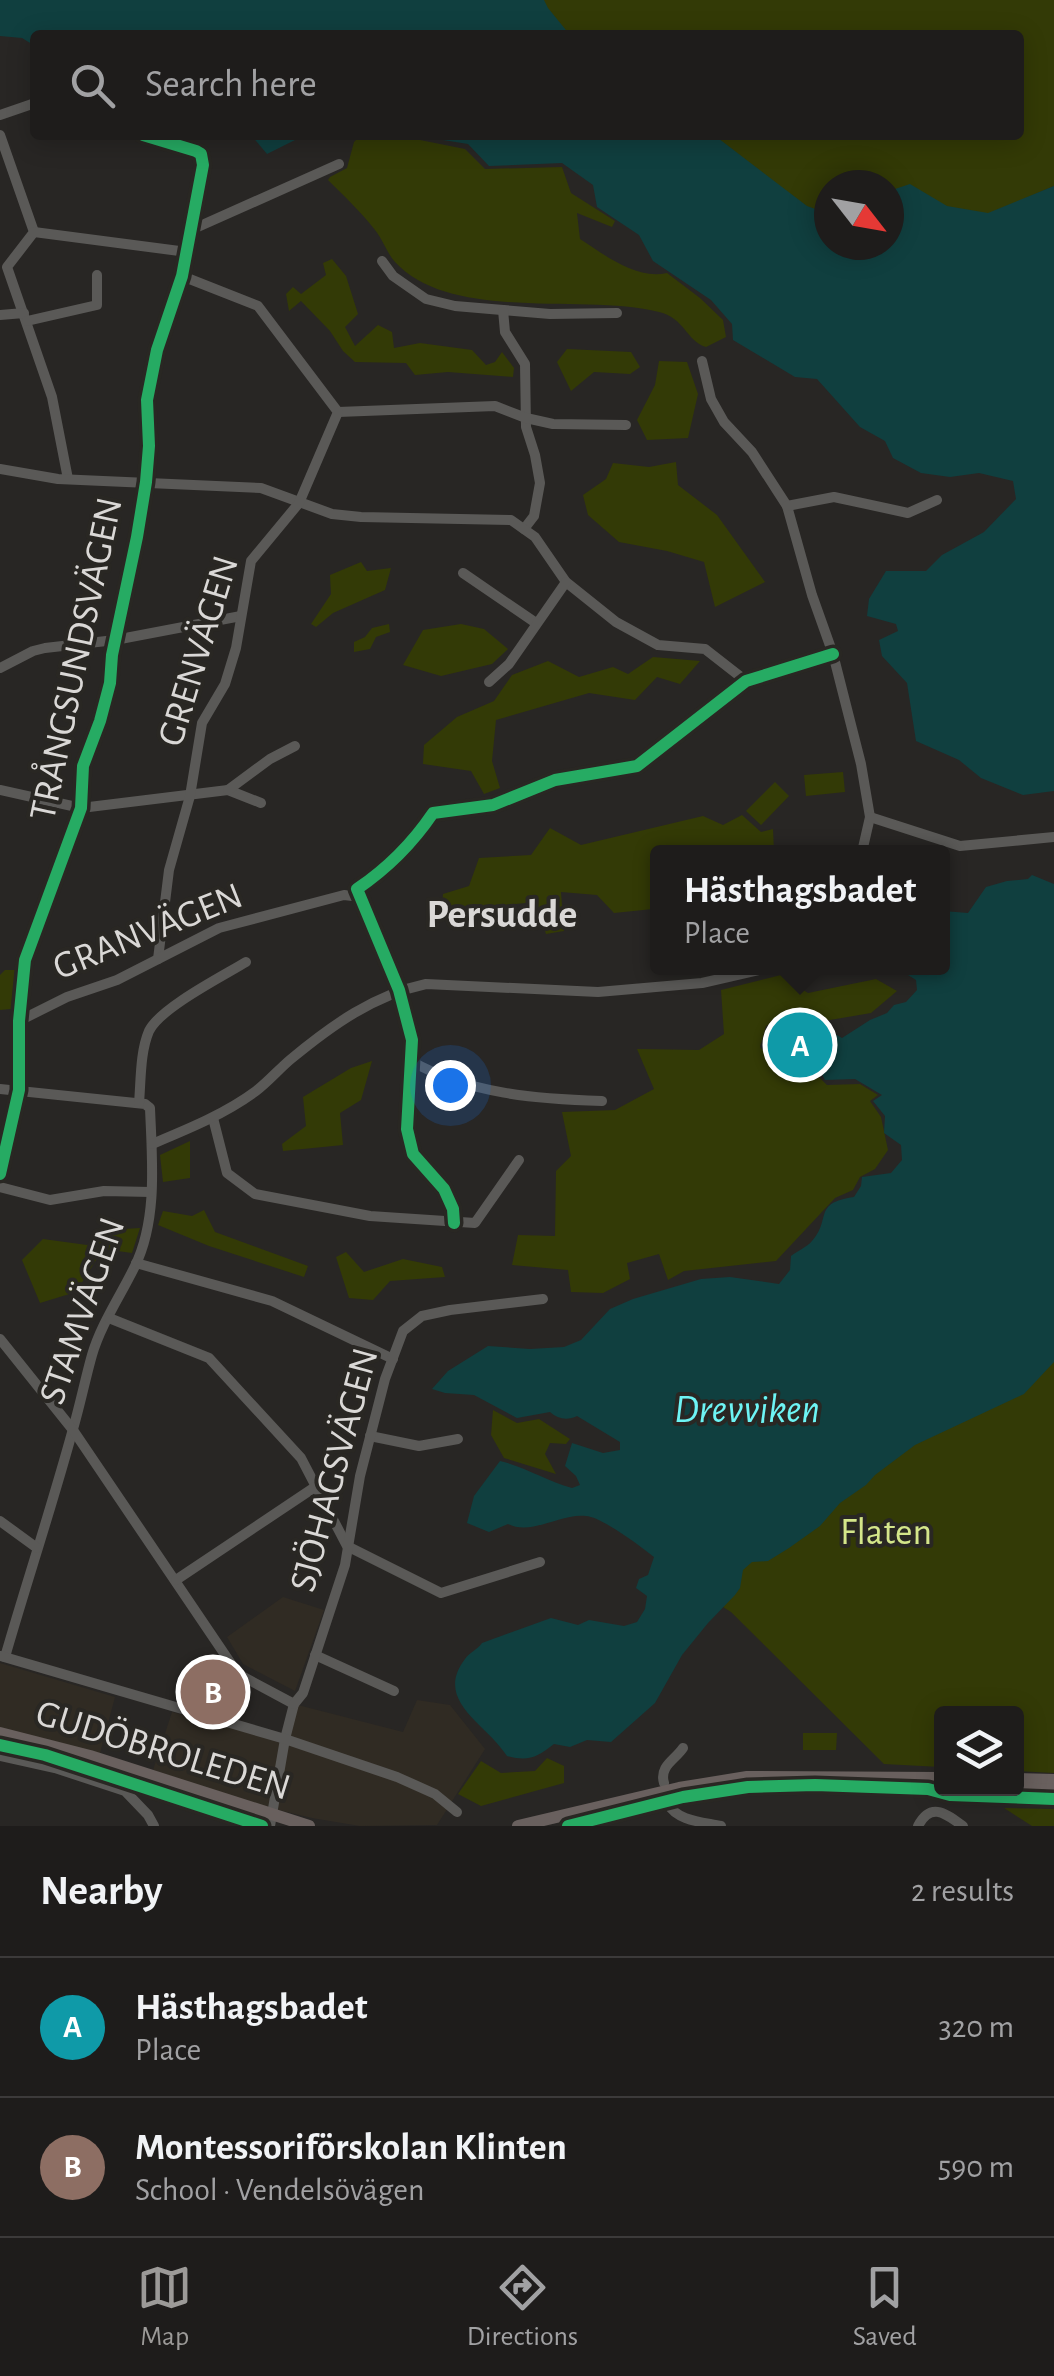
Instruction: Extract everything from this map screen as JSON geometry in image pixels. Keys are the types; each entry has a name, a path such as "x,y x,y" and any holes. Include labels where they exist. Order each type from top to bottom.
{"main road":[{"name":"GUDÖBROLEDEN","path":"0,1736 90,1756 212,1794 273,1823 309,1826"},
{"path":"518,1826 679,1788 747,1777 934,1782"},
{"path":"1024,1779 1054,1780"},
{"path":"552,1826 681,1793 747,1784 934,1782"},
{"path":"1024,1788 1054,1790"}],"street":[{"path":"0,115 30,105"},
{"path":"0,135 34,232"},
{"name":"TRÅNGSUNDSVÄGEN","path":"0,1174 18,1090 25,960 81,808 83,766 110,683 146,482 147,400 182,276 203,164 201,154 158,140"},
{"path":"191,230 339,164"},
{"path":"34,232 186,252"},
{"path":"34,232 7,267 52,398 68,479"},
{"path":"382,260 393,276 426,298 456,306 550,314 617,313"},
{"path":"0,314 25,317 97,305 97,275"},
{"path":"182,276 258,306 338,412 494,406 553,424 626,425"},
{"path":"503,310 505,332 525,364 526,427 540,483 534,516 524,529"},
{"path":"702,361 711,399 724,422 752,452 787,506 850,714 870,817 864,845"},
{"name":"GRENVÄGEN","path":"158,959 169,870 190,796 202,722 226,684 251,561 299,502 338,412"},
{"path":"0,469 68,479 261,488 332,514 511,520 535,538 566,582 616,622 658,646 705,649 746,681"},
{"path":"787,506 834,497 908,513 936,500"},
{"path":"462,573 536,623"},
{"path":"489,682 509,664 566,582"},
{"path":"0,668 33,651 240,616"},
{"path":"454,1223 453,1208 444,1189 413,1154 407,1129 412,1040 398,990 359,893 417,837 433,812 493,805 555,780 637,766 746,681 833,654"},
{"path":"0,790 81,808 190,796 228,790 295,746"},
{"path":"228,790 261,803"},
{"path":"870,817 960,846 1054,837"},
{"name":"GRANVÄGEN","path":"19,1020 66,997 118,980 218,928 359,893"},
{"path":"0,1089 139,1103 144,1048 158,1018 246,962"},
{"path":"152,1144 213,1118 256,1091 294,1057 368,1004 398,990 426,984 598,992 702,983 737,975"},
{"path":"411,1061 478,1088 558,1100 602,1101"},
{"name":"STAMVÄGEN","path":"2,1656 94,1350 146,1238 152,1144 150,1108 139,1103"},
{"path":"213,1118 227,1173 255,1194 370,1216 475,1223 519,1160"},
{"path":"0,1186 50,1200 104,1191 150,1192"},
{"path":"136,1263 272,1301 392,1358"},
{"name":"SJÖHAGSVÄGEN","path":"273,1823 284,1738 294,1704 303,1693 344,1565 370,1436 403,1331 422,1316 544,1299"},
{"path":"109,1318 209,1358 301,1458 347,1546 441,1592 540,1562"},
{"path":"0,1339 73,1430 238,1674 294,1704"},
{"path":"370,1436 419,1446 458,1440"},
{"path":"176,1580 315,1486"},
{"path":"0,1522 37,1548"},
{"path":"2,1656 284,1738 398,1777 434,1794 456,1812"},
{"path":"315,1656 394,1691"},
{"path":"664,1783 662,1776 667,1763 683,1748"},
{"path":"0,1756 125,1790 154,1826"},
{"path":"668,1804 677,1815 721,1826"},
{"path":"918,1826 922,1817 931,1812 942,1812 963,1826"}],"shaded area":[{"path":"283,1597 324,1610 295,1691 243,1664 227,1637"},
{"path":"217,1659 242,1685 232,1713 184,1699 193,1674"},
{"path":"0,1663 115,1697 99,1757 0,1730"},
{"path":"417,1700 450,1705 485,1749 437,1825 360,1826 312,1818 250,1803 153,1770 172,1712 285,1741 294,1704 403,1732"}],"green space":[{"path":"395,0 1054,0 1054,186 1019,201 949,350 599,140 1024,140 1024,30 438,30"},
{"path":"420,140 465,149 485,169 562,167 571,193 615,221 612,227 577,213 580,239 632,270 667,273 723,320 726,337 706,347 674,319 659,312 484,300 449,293 419,281 395,262 370,223 328,180 347,168 354,142"},
{"path":"332,259 346,276 358,314 345,327 355,346 378,325 392,332 394,348 420,343 472,350 486,365 495,362 502,352 514,368 513,377 448,372 415,375 406,363 355,362 301,301 289,311 286,294 293,287 301,294 326,275 323,263"},
{"path":"567,349 631,352 640,367 630,374 594,372 571,391 557,362"},
{"path":"659,361 687,362 698,394 688,438 647,440 637,420 655,385"},
{"path":"676,462 678,485 717,515 765,582 715,607 704,562 619,542 588,515 583,495 606,479 613,463 649,467"},
{"path":"361,562 367,571 391,568 385,590 333,613 316,627 311,624 331,594 330,575"},
{"path":"389,624 390,632 376,637 370,649 354,652 354,642 372,628"},
{"path":"461,624 484,629 508,649 492,664 441,676 403,665 423,630"},
{"path":"653,657 700,661 680,684 657,677 635,700 589,693 496,720 492,761 500,788 484,794 471,771 423,764 424,745 457,717 494,701 512,675 548,661 579,677 613,667 628,674"},
{"path":"843,772 845,792 806,796 804,775"},
{"path":"775,782 789,796 761,825 746,811"},
{"path":"742,815 761,832 773,829 774,845 650,845 650,909 614,913 597,895 561,892 564,931 546,934 536,902 484,907 440,922 443,894 469,886 479,858 531,855 550,828 581,845 703,816 723,825"},
{"path":"5,970 15,970 11,1009 0,1010 0,975"},
{"path":"781,975 808,993 876,979 897,991 871,1013 830,1020 781,1018 766,1026 760,1047 780,1071 814,1072 827,1085 860,1084 878,1095 870,1101 881,1117 888,1150 875,1169 860,1177 853,1190 835,1198 776,1261 684,1271 668,1280 659,1254 627,1263 630,1279 603,1293 571,1292 568,1270 512,1265 518,1235 555,1236 556,1171 571,1156 562,1112 615,1110 654,1089 637,1049 699,1050 724,1034 721,990"},
{"path":"372,1061 361,1100 340,1113 343,1145 283,1151 282,1144 306,1126 303,1097 351,1068"},
{"path":"190,1141 190,1178 163,1182 160,1155"},
{"name":"Flaten","path":"1054,1202 1054,1773 1024,1771 1024,1706 934,1706 934,1767 884,1764 731,1612 685,1583"},
{"path":"204,1210 215,1232 308,1266 304,1277 158,1225 163,1211 192,1216"},
{"path":"140,1228 132,1253 103,1249 76,1292 40,1303 22,1260 43,1239 87,1245 108,1230"},
{"path":"346,1252 364,1272 403,1259 442,1267 445,1277 390,1281 373,1300 349,1298 336,1257"},
{"path":"493,1410 517,1423 539,1419 570,1439 566,1444 550,1443 545,1454 556,1474 504,1458 491,1435"},
{"path":"803,1733 837,1733 836,1750 803,1750"},
{"path":"547,1758 564,1766 564,1783 481,1806 458,1794 481,1761 501,1773 535,1771"},
{"path":"1004,1808 1054,1809 1054,1826 1032,1826"}],"water":[{"path":"0,0 544,0 566,30 30,30 30,43 0,36"},
{"path":"255,140 295,140 267,154"},
{"path":"443,140 721,140 814,209 814,260 904,260 904,186 910,184 947,206 988,213 1054,186 1054,791 1023,795 981,778 959,760 916,741 907,683 882,656 879,640 898,631 896,624 867,616 869,599 886,571 926,571 942,555 984,532 1016,499 1013,481 979,473 950,477 921,473 893,458 885,441 860,427 817,379 795,377 733,340 732,324 711,300 653,261 639,235 597,207 593,185 562,163 489,166 468,144"},
{"name":"Drevviken","path":"1032,875 1054,884 1054,1362 1024,1394 915,1445 840,1503 820,1526 768,1561 752,1562 743,1570 735,1595 682,1655 655,1703 611,1742 587,1740 570,1747 554,1744 532,1757 507,1756 459,1700 455,1687 465,1659 482,1643 551,1618 578,1625 589,1620 624,1626 637,1622 647,1596 636,1588 639,1579 648,1575 654,1557 631,1539 586,1516 527,1527 508,1524 489,1532 467,1523 474,1496 500,1461 572,1488 580,1485 565,1466 572,1443 603,1453 620,1450 620,1442 577,1416 563,1418 550,1412 517,1418 474,1395 432,1389 448,1371 488,1346 564,1347 581,1340 610,1309 633,1299 701,1279 730,1277 779,1284 790,1270 791,1256 818,1233 828,1208 854,1197 862,1177 891,1173 902,1160 901,1145 884,1133 885,1116 873,1101 882,1095 855,1079 825,1080 819,1069 807,1066 807,1055 828,1030 842,1038 887,1013 894,1005 906,1002 917,990 916,980 908,975 950,975 950,912 968,913 986,887"}],"cycle path":[{"path":"0,1174 19,1090 19,1021 25,960 81,808 83,766 110,683 146,482 147,400 157,350 182,276 203,165 201,154 196,151 160,140"},
{"path":"454,1223 444,1189 413,1154 407,1129 412,1040 399,990 357,889 399,855 433,813 493,805 555,780 637,766 746,681 833,654"},
{"path":"0,1745 45,1755 262,1826"},
{"path":"568,1826 683,1797 748,1787 928,1789 950,1795 1054,1799"}],"place":[{"name":"Hästhagsbadet","path":"800,1045"},
{"name":"Montessoriförskolan Klinten","path":"213,1692"}],"district":[{"name":"Persudde","path":"502,915"}]}
